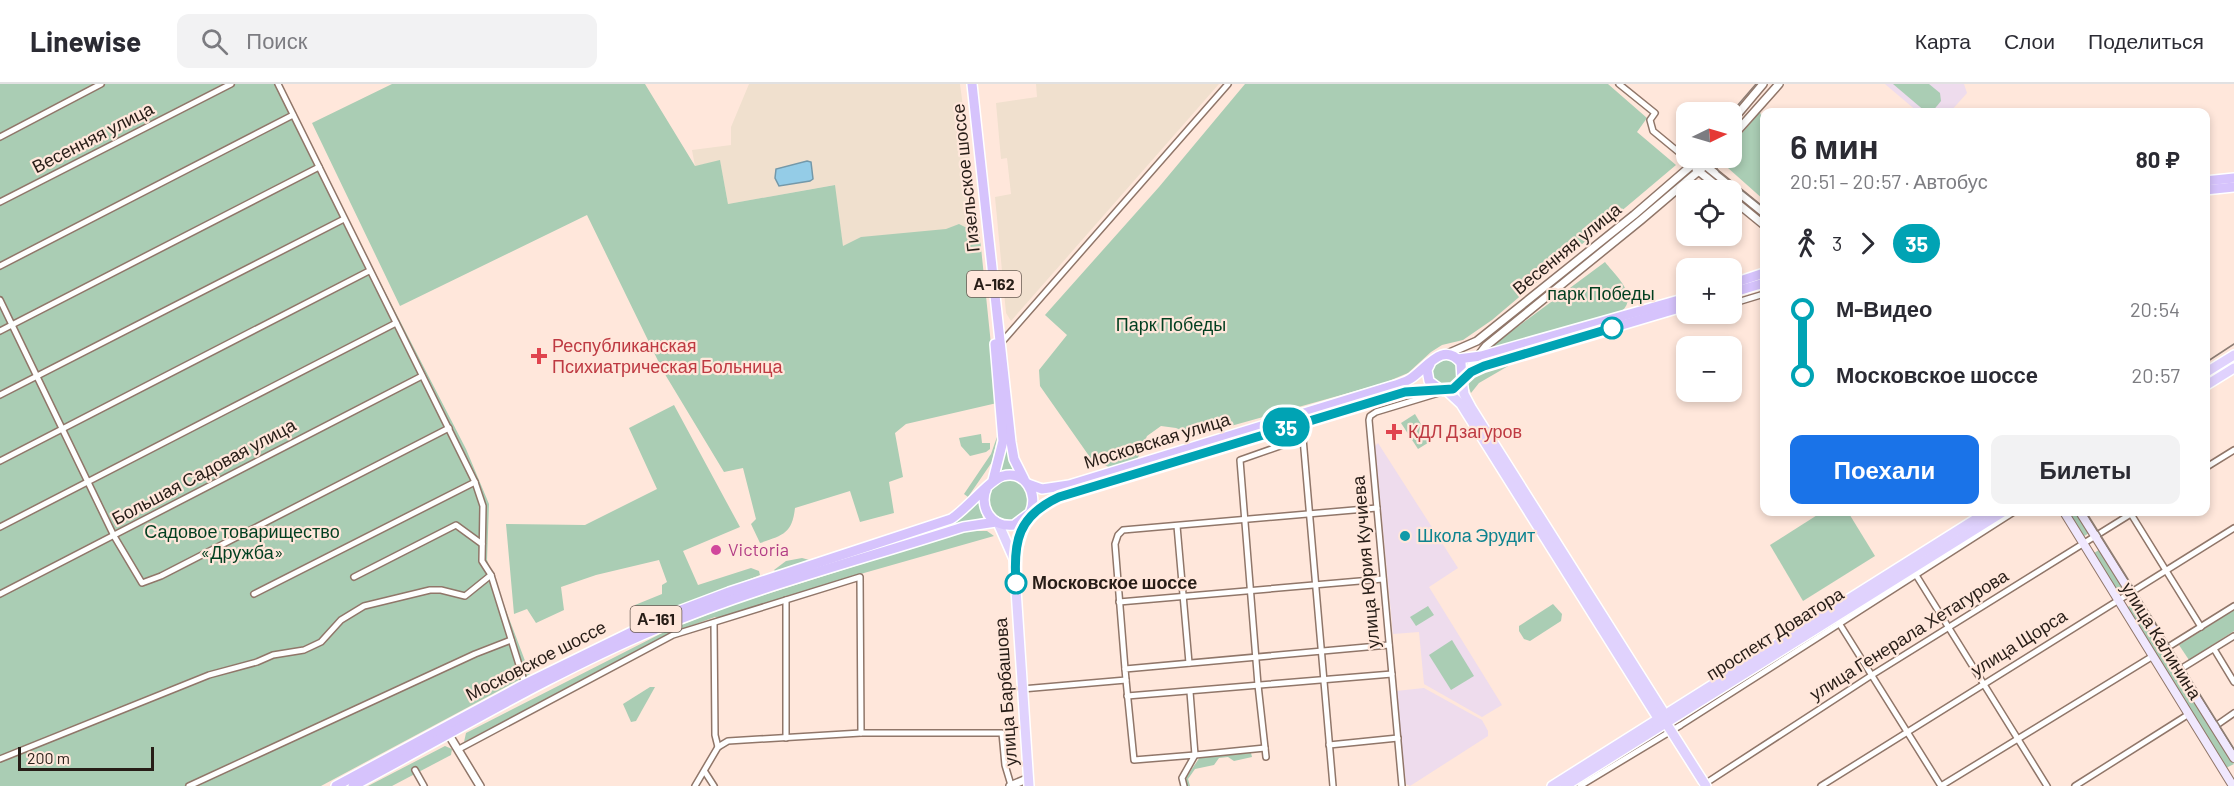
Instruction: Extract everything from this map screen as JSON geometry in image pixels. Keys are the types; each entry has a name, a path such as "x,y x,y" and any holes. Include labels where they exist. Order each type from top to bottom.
{"highway":[{"name":"Гизельское шоссе","path":"967,84 1013,453 1025,482"},
{"name":"Гизельское шоссе","path":"972,84 1003,432 1002,451 990,484"},
{"path":"2210,180 2234,178"},
{"path":"2210,189 2234,187"},
{"path":"1742,280 1760,274"},
{"path":"1742,290 1760,284"},
{"path":"1447,354 1458,359 1476,356 1676,301"},
{"path":"1430,362 1427,370 1429,381 1444,390 1458,385 1463,377 1484,366 1676,309"},
{"name":"Московская улица","path":"1025,482 1042,489 1069,485 1402,383 1438,356 1447,354"},
{"path":"1458,359 1463,377"},
{"name":"Московская улица","path":"1027,517 1059,497 1247,439 1405,392 1444,390"},
{"path":"997,523 988,515 984,505 990,484 1007,475 1025,482 1034,501 1027,517"},
{"name":"Московское шоссе","path":"336,786 525,684 623,635 694,604 943,523 963,511 990,484"},
{"name":"А-161","path":"997,523 1014,525 1027,517"},
{"name":"Московское шоссе","path":"353,786 616,647 674,622 758,591 963,526 997,523"}],"main road":[{"path":"2210,370 2234,355"},
{"path":"2210,383 2234,368"},
{"path":"1463,377 1464,394 1472,409 1614,641"},
{"path":"1444,390 1461,404 1704,785"},
{"name":"проспект Доватора","path":"1565,786 1981,516"},
{"name":"проспект Доватора","path":"1551,786 1665,721 1997,516"},
{"name":"улица Калинина","path":"2066,516 2233,786"},
{"name":"улица Калинина","path":"2083,516 2234,758"},
{"name":"улица Барбашова","path":"1027,517 1014,559 1029,782"},
{"name":"улица Барбашова","path":"997,523 1014,559"}],"street":[{"path":"0,137 101,84"},
{"name":"Весенняя улица","path":"0,202 231,84"},
{"path":"278,84 475,482 483,506 482,561 491,575 525,684"},
{"path":"1001,343 1228,84"},
{"path":"1619,84 1655,113 1650,120 1653,131 1676,150"},
{"path":"1742,109 1763,84"},
{"path":"1742,126 1779,84"},
{"path":"0,266 293,116"},
{"path":"0,331 320,167"},
{"name":"Весенняя улица","path":"1447,354 1477,341 1688,168"},
{"path":"1696,168 1709,180"},
{"name":"Весенняя улица","path":"1463,377 1476,356 1704,168"},
{"path":"1708,168 1760,210"},
{"path":"1742,207 1760,222"},
{"path":"0,395 344,219"},
{"path":"0,462 369,271"},
{"path":"1742,301 1760,295"},
{"path":"0,300 114,536 139,581 144,583 449,428"},
{"path":"0,527 396,323"},
{"name":"Большая Садовая улица","path":"0,594 422,376"},
{"name":"улица Юрия Кучиева","path":"1402,786 1370,416 1444,390"},
{"path":"1266,757 1255,657 1240,460 1303,438 1333,786"},
{"path":"2210,465 2234,450"},
{"path":"254,594 475,482"},
{"path":"1265,748 1134,760 1125,680 1115,544 1120,532 1377,508"},
{"path":"1665,721 1839,623 2008,516"},
{"name":"улица Генерала Хетагурова","path":"1704,785 1872,675 2094,534 2127,516"},
{"path":"2134,516 2166,573 2201,627"},
{"path":"354,577 456,525 482,544"},
{"path":"1177,526 1189,663"},
{"name":"улица Щорса","path":"1821,786 2130,592 2166,573 2234,528"},
{"path":"0,759 209,675 257,662 273,655 313,647 326,638 341,620 364,606 430,590 441,590 465,596 491,575"},
{"path":"1916,575 2047,786"},
{"path":"459,749 673,635 860,578 861,733"},
{"path":"1119,602 1383,579"},
{"path":"786,600 786,738"},
{"path":"2165,649 2234,606"},
{"path":"714,623 715,735 718,747"},
{"path":"1839,623 1941,786 2153,656"},
{"path":"2179,670 2234,636"},
{"path":"189,786 511,640"},
{"path":"1125,669 1389,645"},
{"path":"2214,649 2234,682"},
{"path":"1127,696 1392,674"},
{"path":"1022,688 1125,680"},
{"path":"1184,786 1182,778 1195,755 1190,692"},
{"path":"2214,727 2234,713"},
{"path":"2075,786 2189,714"},
{"name":"проспект Доватора","path":"1580,786 1665,721"},
{"path":"695,786 718,747 728,741 861,733 1002,733 1005,765 1010,786 1029,782"},
{"path":"449,735 480,786"},
{"path":"1329,745 1398,738"},
{"path":"415,770 424,786"},
{"path":"705,772 714,786"}],"shaded area":[{"path":"749,84 960,84 979,228 843,247 834,185 728,204 720,161 695,166 692,150 731,145 731,127"},
{"path":"1036,84 1219,84 1011,321 1006,313 995,197 1011,194 1007,158 1001,159 996,103 1037,97"},
{"path":"1885,84 1964,84 1967,93 1954,108 1913,108"},
{"path":"1378,443 1458,568 1429,587 1502,705 1482,717 1424,684 1419,632 1393,634 1375,446"},
{"path":"1424,688 1482,720 1488,736 1410,786 1406,784 1396,691"}],"green space":[{"name":"Садовое товарищество «Дружба»","path":"0,84 278,84 466,449 489,504 487,560 530,674 321,786 0,786"},
{"path":"392,84 645,84 695,166 720,160 728,204 835,185 843,246 861,237 946,229 959,224 969,229 979,228 997,403 906,424 895,433 903,477 889,482 894,513 860,522 850,491 795,508 792,523 785,532 760,543 751,524 756,519 743,468 724,472 663,371 587,215 400,306 312,123"},
{"name":"Парк Победы","path":"1245,84 1608,84 1647,118 1637,132 1676,165 1492,320 1463,340 1442,345 1408,373 1384,383 1195,436 1176,428 1161,426 1147,436 1137,460 1111,468 1098,462 1094,463 1040,386 1039,370 1067,335 1045,315 1159,187"},
{"path":"1893,84 1929,84 1940,93 1941,101 1935,108 1921,108"},
{"path":"1760,112 1760,196 1728,168 1742,168 1742,133"},
{"name":"парк Победы","path":"1605,262 1627,292 1627,305 1622,311 1485,351"},
{"path":"1445,358 1455,362 1459,372 1455,382 1445,386 1435,382 1431,372 1435,362"},
{"path":"1510,365 1479,383 1471,393 1467,384 1475,375"},
{"path":"674,405 740,527 683,551 698,585 751,568 759,571 760,575 643,622 635,605 662,594 662,585 667,582 659,560 596,575 561,587 564,610 536,623 527,609 514,614 506,524 585,525 657,489 629,428"},
{"path":"1415,414 1431,441 1418,449 1401,423"},
{"path":"981,434 982,443 990,443 990,449 970,456 961,446 959,438"},
{"path":"998,434 992,462 968,497 964,494 991,454"},
{"path":"1007,434 1015,471 999,472"},
{"path":"1008,480 1016,481 1022,486 1027,492 1027,508 1022,514 1016,519 1008,520 1000,519 994,514 989,508 988,500 989,492 994,486 1000,481"},
{"path":"978,500 983,518 950,526"},
{"path":"1816,516 1850,516 1875,556 1803,601 1770,545"},
{"path":"2070,516 2078,516 2089,533 2083,537"},
{"path":"966,531 987,531 994,536 864,573 722,619 715,617 671,633 464,742 466,733 670,629 738,603"},
{"path":"2099,550 2122,587 2117,591 2094,553"},
{"path":"802,558 813,561 776,572 774,570 786,561"},
{"path":"1553,604 1562,614 1561,621 1530,641 1524,639 1519,626"},
{"path":"2133,604 2234,764 2226,768 2126,608"},
{"path":"1428,606 1434,615 1416,626 1410,617"},
{"path":"2234,610 2234,631 2189,660 2179,645"},
{"path":"1452,640 1474,676 1451,690 1429,655"},
{"path":"650,687 655,687 636,721 631,722 623,704"},
{"path":"445,746 452,749 451,755 392,786 368,786"},
{"path":"1251,753 1252,757 1234,761 1228,757 1219,758 1214,765 1195,769 1188,779 1190,786 1186,786 1183,782 1200,757"}],"water":[{"path":"811,162 813,179 779,186 775,178 776,169"}],"tram line":[{"path":"1740,102 1756,84"},
{"path":"1717,168 1760,205"},
{"path":"2210,360 2234,344"},
{"path":"2088,516 2234,749"}],"bus line":[{"name":"35","path":"1016,583 1014,559 1018,539 1026,519 1059,497 1405,392 1453,389 1471,372 1484,366 1612,328"}],"place":[{"name":"Республиканская Психиатрическая Больница","path":"539,356"},
{"name":"КДЛ Дзагуров","path":"1394,432"},
{"name":"Школа Эрудит","path":"1405,536"},
{"name":"Victoria","path":"716,550"},
{"name":"Московское шоссе","path":"1016,583"}]}
